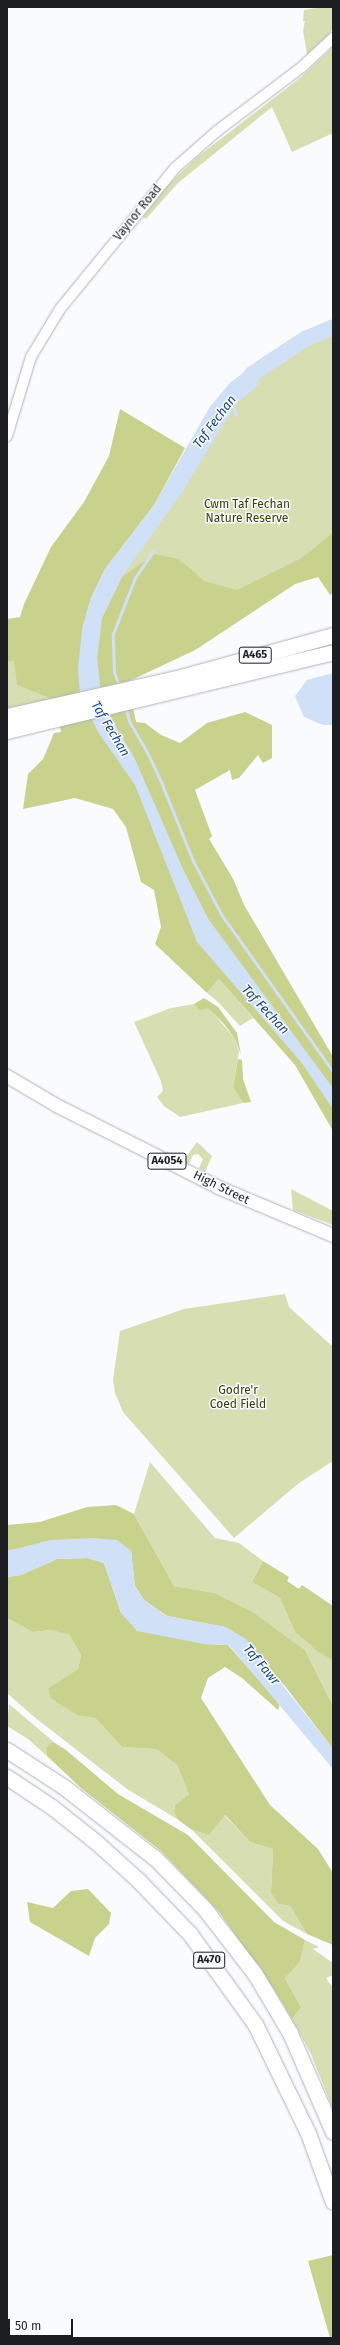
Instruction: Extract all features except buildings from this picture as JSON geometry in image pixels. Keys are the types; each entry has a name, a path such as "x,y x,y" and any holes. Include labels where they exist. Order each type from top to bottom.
{"highway":[{"name":"A465","path":"178,684 333,635"},
{"name":"A465","path":"7,731 24,721 178,684 333,652"},
{"name":"A465","path":"7,716 24,721"},
{"name":"A470","path":"7,1750 64,1787 155,1858 204,1908 255,1974 290,2032 333,2132"},
{"name":"A470","path":"7,1777 52,1807 96,1842 138,1880 190,1934 255,2024 308,2133 333,2202"}],"main road":[{"name":"High Street","path":"7,1076 56,1105 218,1187 333,1235"}],"street":[{"name":"Vaynor Road","path":"7,436 31,357 60,309 175,168 217,131 302,67 333,38"}],"green space":[{"path":"333,7 333,27 329,35 307,54 303,31 305,21 303,21 304,10"},
{"path":"333,47 333,133 292,152 272,107 178,183 146,219 143,217 166,187 196,158 300,78"},
{"name":"Cwm Taf Fechan Nature Reserve","path":"333,321 333,559 195,650 127,682 136,722 212,836 209,839 233,879 244,905 333,1057 78,669 154,505 210,407 230,383 254,365 292,340"},
{"path":"120,409 185,448 154,505 105,569 91,598 82,630 100,687 97,658 102,618 122,577 155,554 179,559 204,581 237,590 300,559 333,533 333,593 330,595 318,577 295,584 195,650 127,682 136,722 145,723 161,735 180,743 207,723 245,712 272,725 272,758 263,763 258,755 239,778 232,780 230,770 195,790 212,836 209,839 233,879 244,905 333,1057 333,1131 295,1065 219,979 207,993 155,944 161,927 154,890 141,882 126,827 113,809 75,798 23,809 28,774 43,759 54,733 61,732 53,699 17,685 14,661 7,661 7,619 20,617 24,604 51,547 84,502 109,456"},
{"path":"7,661 14,661 53,699 7,710"},
{"path":"219,979 253,1018 240,1026 218,1002 207,993"},
{"path":"204,998 218,1007 237,1033 241,1055 235,1039 224,1024 208,1008 199,1011 194,1004"},
{"path":"194,1004 199,1011 208,1007 235,1039 239,1052 233,1087 243,1103 180,1117 164,1106 157,1097 163,1091 161,1081 134,1022 171,1008"},
{"path":"238,1059 242,1060 243,1079 251,1102 243,1103 233,1087"},
{"path":"197,1142 212,1156 205,1172 199,1168 203,1159 198,1154 193,1155 189,1164 183,1161"},
{"path":"291,1189 333,1211 333,1225 293,1210"},
{"name":"Godre'r Coed Field","path":"285,1294 289,1307 333,1347 333,1461 299,1483 234,1538 123,1412 115,1393 113,1380 120,1331 184,1309"},
{"path":"150,1462 215,1538 239,1543 263,1561 252,1582 280,1598 295,1632 319,1653 333,1660 333,1706 305,1650 253,1612 215,1593 174,1586 134,1514"},
{"path":"116,1505 134,1514 174,1586 215,1593 253,1612 305,1650 333,1706 333,1749 285,1686 225,1627 167,1616 144,1600 135,1586 131,1551 7,1551 7,1525 40,1522 87,1507"},
{"path":"88,1558 104,1563 121,1613 204,1644 228,1645 280,1704 278,1710 242,1678 225,1667 208,1678 201,1698 270,1805 318,1849 333,1873 333,1945 307,1934 290,1906 278,1904 271,1893 273,1849 250,1842 225,1815 209,1835 192,1830 177,1819 174,1812 175,1805 189,1794 177,1765 156,1749 122,1747 95,1718 77,1715 50,1698 48,1688 78,1669 81,1655 70,1635 51,1630 33,1632 7,1618 7,1577 21,1575 57,1559"},
{"path":"263,1561 289,1577 287,1581 299,1589 302,1585 333,1606 333,1660 319,1653 295,1632 280,1598 252,1582"},
{"path":"7,1618 33,1632 51,1630 71,1635 81,1655 78,1669 48,1688 50,1698 77,1714 95,1718 122,1747 156,1749 177,1765 189,1794 175,1805 174,1812 177,1819 127,1789 33,1716 7,1693"},
{"path":"9,1704 55,1743 50,1743 46,1748 47,1756 28,1739 7,1726"},
{"path":"50,1743 55,1743 66,1750 118,1794 188,1835 274,1922 305,1940 300,1962 285,1978 301,2007 292,2019 274,1989 219,1912 161,1851 81,1788 47,1756 46,1748"},
{"path":"224,1815 250,1842 273,1849 271,1893 278,1904 290,1906 307,1934 283,1921 192,1830 209,1835"},
{"path":"88,1889 111,1913 109,1924 95,1938 89,1956 30,1922 27,1902 53,1908 71,1891"},
{"path":"305,1940 319,1947 313,1949 333,1963 333,1975 326,1978 333,1988 333,2109 311,2054 292,2019 301,2007 285,1978 300,1962"},
{"path":"333,2255 333,2338 330,2338 308,2261"}],"water":[{"path":"254,365 260,383 236,404 181,494 122,577 102,618 97,658 102,703 134,757 183,869 209,920 333,1088 333,1109 301,1062 197,942 135,785 98,732 80,694 78,669 82,630 91,598 105,569 154,505 210,407 230,383"},
{"path":"333,673 333,725 323,725 304,717 295,696 307,680"},
{"name":"Taf Fawr","path":"90,1538 117,1540 131,1551 135,1586 144,1600 166,1616 226,1627 246,1639 333,1749 333,1769 229,1645 204,1644 137,1631 121,1613 104,1563 88,1558 57,1559 21,1575 7,1577 7,1551 51,1540"}],"waterway":[{"name":"Taf Fechan","path":"242,387 252,374 305,339 333,327"},
{"path":"233,406 236,414"},
{"path":"119,686 114,672 113,634 135,578 153,551"},
{"path":"126,708 130,722 147,751 163,786 193,860 222,915 333,1071"}]}
